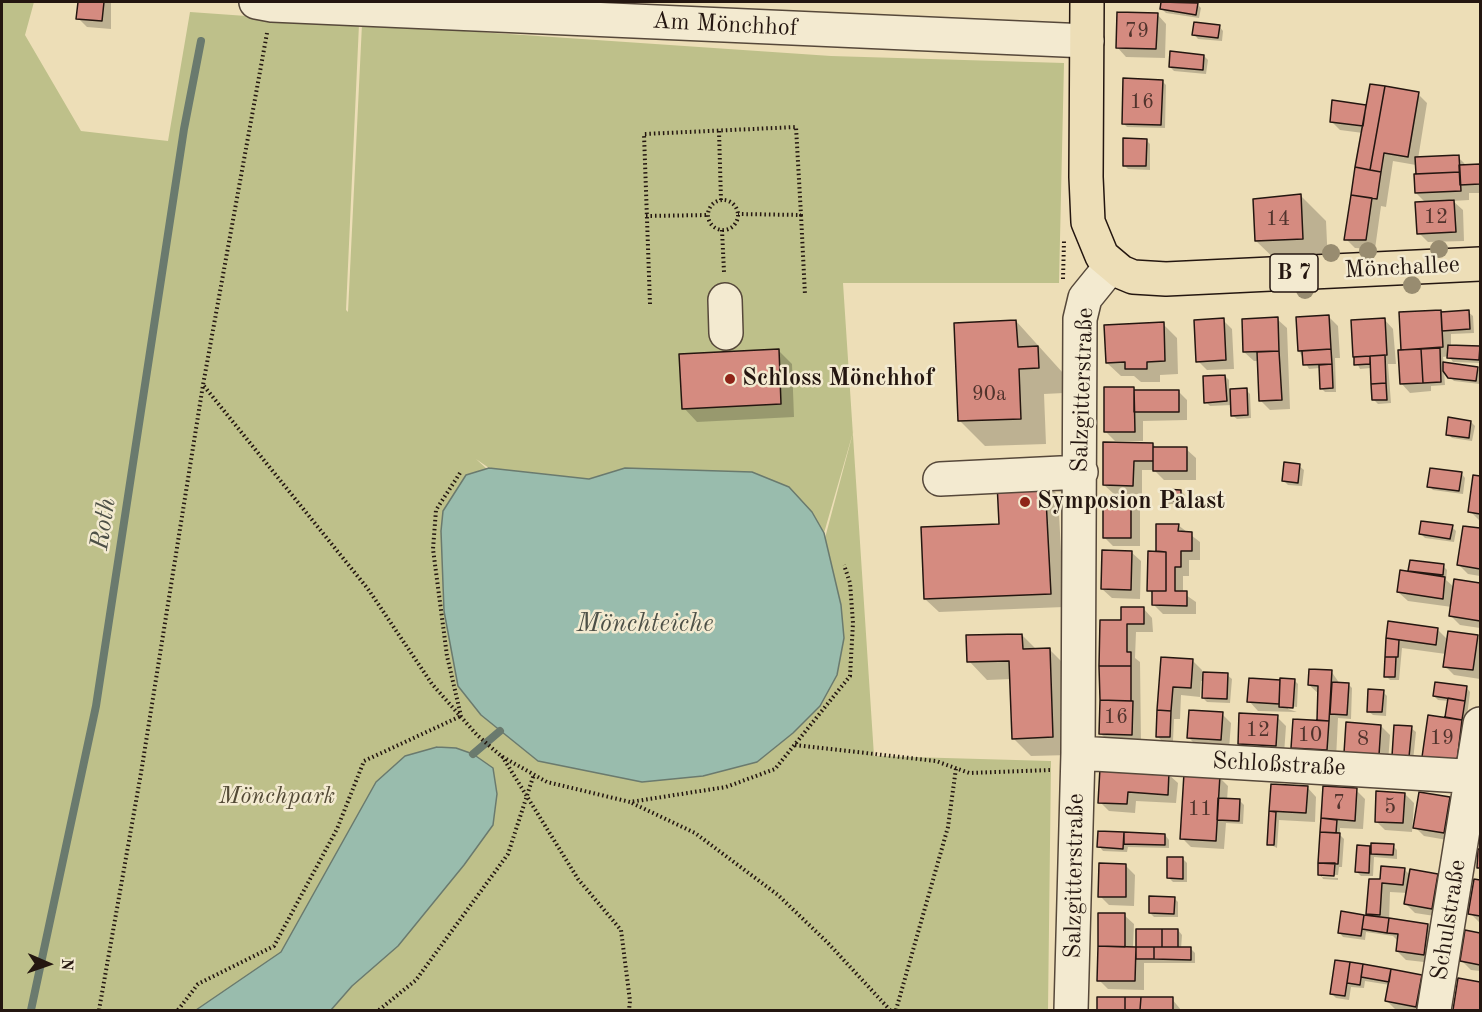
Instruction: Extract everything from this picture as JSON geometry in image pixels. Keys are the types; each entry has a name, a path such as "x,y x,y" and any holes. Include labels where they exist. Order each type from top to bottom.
{"main road":[{"path":"1088,2 1086,203 1091,233 1102,256 1111,266"},
{"name":"Mönchallee","path":"1111,266 1133,277 1166,279 1480,264"}],"street":[{"name":"Am Mönchhof","path":"264,3 440,7 1087,41"},
{"name":"Salzgitterstraße","path":"1071,1011 1081,472 1080,319 1085,298 1111,266"},
{"path":"725,300 726,333"},
{"path":"940,478 1081,472"},
{"name":"Schulstraße","path":"1434,1011 1476,777 1480,724"},
{"name":"Schloßstraße","path":"1077,760 1476,777"}],"path":[{"path":"99,1011 141,773 264,3"},
{"path":"650,304 644,134 796,127 805,295"},
{"path":"719,131 721,200"},
{"path":"721,200 730,202 738,214 735,224 722,230 713,226 708,215 713,204 721,200"},
{"path":"738,214 801,214"},
{"path":"646,216 708,215"},
{"path":"722,230 725,300"},
{"path":"203,385 368,589 432,684 477,735 501,756 547,782 630,802 695,833 778,895 828,943 890,1011"},
{"path":"460,473 435,510 433,549 447,656 461,716"},
{"path":"630,802 726,787 775,770 850,676 853,623 850,583 844,565"},
{"path":"178,1011 198,984 274,946 337,829 364,760 461,716"},
{"path":"795,746 936,761 969,773 1037,772 1077,760"},
{"path":"501,756 578,879 621,930 630,1001 629,1011"},
{"path":"896,1011 948,827 957,768"},
{"path":"380,1011 416,980 508,854 534,774"}],"green space":[{"name":"Mönchpark","path":"2,2 34,2 25,35 81,131 168,141 190,12 359,24 346,310 348,312 362,24 831,56 1064,63 1059,283 843,283 853,433 874,756 1051,761 1048,1010 2,1010","holes":["853,433 825,538 841,605 820,706 793,733 757,762 703,776 538,761 481,715 458,686 444,611 441,531 466,475 487,469 476,459 489,468 589,479 625,468 812,512 824,533"]}],"water":[{"name":"Mönchteiche","path":"489,468 589,479 625,468 752,472 789,487 812,512 824,533 841,605 844,638 837,675 820,706 793,733 757,762 703,776 642,782 538,761 481,715 458,686 444,611 441,531 443,511 466,475"},
{"path":"437,747 456,748 473,754 493,768 497,794 493,825 464,865 398,946 352,986 331,1010 196,1010 281,952 376,782 405,756"}],"building":[{"path":"78,2 104,2 102,21 76,19"},
{"path":"1161,2 1198,3 1196,15 1160,9"},
{"path":"1117,12 1158,13 1156,49 1116,48"},
{"path":"1194,22 1220,25 1218,38 1192,35"},
{"path":"1170,51 1204,55 1203,70 1169,67"},
{"path":"1123,78 1163,80 1161,125 1122,124"},
{"path":"1370,84 1385,86 1370,170 1355,167"},
{"path":"1385,86 1419,92 1408,157 1384,153 1381,172 1370,170"},
{"path":"1332,100 1366,105 1363,126 1330,122"},
{"path":"1123,138 1147,139 1146,166 1123,166"},
{"path":"1459,155 1460,172 1416,174 1415,157"},
{"path":"1480,164 1480,184 1460,185 1459,165"},
{"path":"1355,167 1381,172 1377,199 1351,195"},
{"path":"1460,172 1461,191 1415,193 1414,174"},
{"path":"1301,194 1303,239 1255,241 1253,199"},
{"path":"1351,195 1372,198 1366,240 1344,240"},
{"path":"1454,200 1456,232 1417,234 1415,202"},
{"path":"1441,310 1443,347 1401,350 1399,312"},
{"path":"1469,310 1470,329 1442,331 1441,312"},
{"path":"1329,315 1331,349 1298,351 1296,317"},
{"path":"1278,317 1279,351 1243,352 1242,319"},
{"path":"1224,318 1226,360 1196,362 1194,320"},
{"path":"1385,318 1387,355 1353,357 1351,320"},
{"path":"1016,320 1018,347 1038,346 1039,368 1019,369 1021,419 958,421 954,323"},
{"path":"1164,322 1165,361 1147,362 1147,369 1125,369 1125,362 1106,363 1104,325"},
{"path":"1448,345 1480,346 1479,360 1447,358"},
{"path":"1440,348 1441,382 1423,383 1421,349"},
{"name":"Schloss Mönchhof","path":"779,349 781,404 682,409 679,354"},
{"path":"1331,349 1332,364 1303,365 1302,351"},
{"path":"1421,349 1423,383 1400,384 1398,350"},
{"path":"1279,351 1282,400 1259,401 1257,352"},
{"path":"1385,355 1386,383 1371,384 1370,356"},
{"path":"1370,356 1370,364 1354,365 1354,357"},
{"path":"1443,362 1478,367 1476,381 1448,378 1443,371"},
{"path":"1332,364 1333,388 1320,389 1319,365"},
{"path":"1225,375 1227,401 1204,403 1203,376"},
{"path":"1386,383 1387,400 1372,400 1371,384"},
{"path":"1104,387 1134,387 1135,432 1104,432"},
{"path":"1247,388 1248,415 1231,416 1230,389"},
{"path":"1134,390 1179,390 1179,412 1134,412"},
{"path":"1448,417 1471,421 1469,438 1446,435"},
{"path":"1103,442 1153,443 1153,461 1134,461 1133,486 1103,485"},
{"path":"1153,447 1187,447 1187,471 1153,471"},
{"path":"1284,462 1300,464 1298,483 1282,481"},
{"path":"1430,468 1462,472 1459,491 1427,487"},
{"path":"1473,475 1480,476 1480,514 1468,512"},
{"path":"1045,480 1051,594 924,599 921,527 999,524 997,483"},
{"path":"1163,489 1181,490 1181,501 1162,500"},
{"path":"1103,497 1131,497 1131,538 1103,538"},
{"path":"1421,521 1453,525 1450,539 1419,534"},
{"path":"1156,524 1179,524 1178,531 1192,532 1192,551 1181,551 1181,567 1175,567 1175,591 1187,591 1187,606 1152,605 1152,591 1166,591 1166,552 1156,551"},
{"path":"1463,526 1480,528 1480,569 1457,565"},
{"path":"1102,550 1132,551 1131,590 1101,589"},
{"path":"1148,551 1166,552 1166,591 1147,591"},
{"path":"1410,560 1444,564 1443,575 1408,571"},
{"path":"1400,570 1445,577 1443,599 1397,592"},
{"path":"1454,579 1480,583 1480,621 1449,616"},
{"path":"1121,607 1144,607 1144,624 1127,624 1127,652 1131,652 1131,666 1099,666 1100,620 1121,620"},
{"path":"1388,621 1438,628 1436,645 1386,638"},
{"path":"1448,631 1478,635 1473,670 1443,667"},
{"path":"1022,634 1023,649 1050,648 1053,737 1012,739 1009,661 967,662 966,635"},
{"path":"1386,638 1399,640 1398,657 1385,657"},
{"path":"1161,657 1193,659 1191,688 1173,687 1171,711 1157,710"},
{"path":"1385,657 1396,657 1395,677 1384,677"},
{"path":"1099,666 1131,666 1131,701 1100,700"},
{"path":"1309,669 1332,670 1329,721 1317,720 1318,686 1308,685"},
{"path":"1203,672 1228,673 1227,699 1202,698"},
{"path":"1249,678 1280,680 1279,704 1247,702"},
{"path":"1280,678 1295,679 1293,708 1279,707"},
{"path":"1332,682 1349,683 1347,715 1330,714"},
{"path":"1435,682 1467,686 1465,701 1433,696"},
{"path":"1368,689 1384,690 1382,712 1367,712"},
{"path":"1448,698 1465,701 1462,720 1445,717"},
{"path":"1100,700 1133,701 1132,735 1099,734"},
{"path":"1157,710 1171,711 1170,737 1156,737"},
{"path":"1189,710 1223,712 1221,740 1187,738"},
{"path":"1239,713 1278,715 1276,746 1238,744"},
{"path":"1428,715 1462,720 1457,762 1422,757"},
{"path":"1293,719 1329,721 1327,750 1291,748"},
{"path":"1346,722 1381,725 1379,755 1344,753"},
{"path":"1394,725 1412,726 1409,757 1392,756"},
{"path":"1100,768 1169,772 1168,795 1128,792 1127,804 1098,803"},
{"path":"1184,773 1220,775 1216,841 1180,839"},
{"path":"1271,784 1308,786 1306,813 1269,811"},
{"path":"1323,786 1357,788 1355,821 1321,818"},
{"path":"1376,791 1405,793 1403,823 1375,822"},
{"path":"1419,792 1450,797 1444,833 1413,828"},
{"path":"1218,798 1240,799 1239,821 1217,820"},
{"path":"1269,811 1276,812 1274,845 1267,845"},
{"path":"1321,818 1337,820 1336,833 1320,832"},
{"path":"1098,831 1124,832 1123,849 1097,847"},
{"path":"1124,832 1165,834 1165,845 1124,844"},
{"path":"1320,832 1340,833 1338,864 1318,863"},
{"path":"1371,843 1394,844 1393,855 1371,854"},
{"path":"1357,845 1370,846 1369,873 1355,872"},
{"path":"1478,849 1480,849 1480,868 1477,868"},
{"path":"1167,857 1183,857 1183,879 1167,878"},
{"path":"1099,863 1126,864 1126,897 1098,897"},
{"path":"1318,863 1335,863 1334,876 1318,875"},
{"path":"1381,866 1405,868 1403,885 1382,883 1380,915 1366,914 1369,879 1380,879"},
{"path":"1410,869 1438,874 1432,909 1404,904"},
{"path":"1474,879 1480,880 1480,916 1468,914"},
{"path":"1149,896 1175,897 1174,914 1149,913"},
{"path":"1341,911 1364,915 1361,936 1338,933"},
{"path":"1098,913 1125,913 1125,947 1098,946"},
{"path":"1364,915 1389,918 1387,933 1362,929"},
{"path":"1389,918 1428,924 1424,955 1396,951 1398,934 1387,933"},
{"path":"1136,929 1162,929 1162,947 1136,947"},
{"path":"1162,929 1178,929 1178,947 1162,947"},
{"path":"1465,930 1480,933 1480,965 1460,961"},
{"path":"1098,946 1136,947 1135,981 1097,981"},
{"path":"1136,947 1154,947 1154,959 1136,959"},
{"path":"1154,947 1191,947 1191,960 1154,959"},
{"path":"1335,960 1350,962 1345,996 1330,994"},
{"path":"1350,962 1363,964 1360,985 1347,983"},
{"path":"1363,964 1391,969 1389,982 1361,977"},
{"path":"1391,969 1422,975 1416,1007 1385,1001"},
{"path":"1458,978 1480,982 1480,1010 1453,1010"},
{"path":"1097,997 1125,997 1125,1010 1097,1010"},
{"path":"1125,997 1141,997 1140,1010 1125,1010"},
{"path":"1141,997 1173,997 1173,1010 1140,1010"}],"waterway":[{"name":"Roth","path":"31,1010 96,706 184,129 201,41"},
{"path":"473,754 500,731"}],"place":[{"name":"Schloss Mönchhof","path":"730,379"},
{"name":"Symposion Palast","path":"1025,502"}]}
